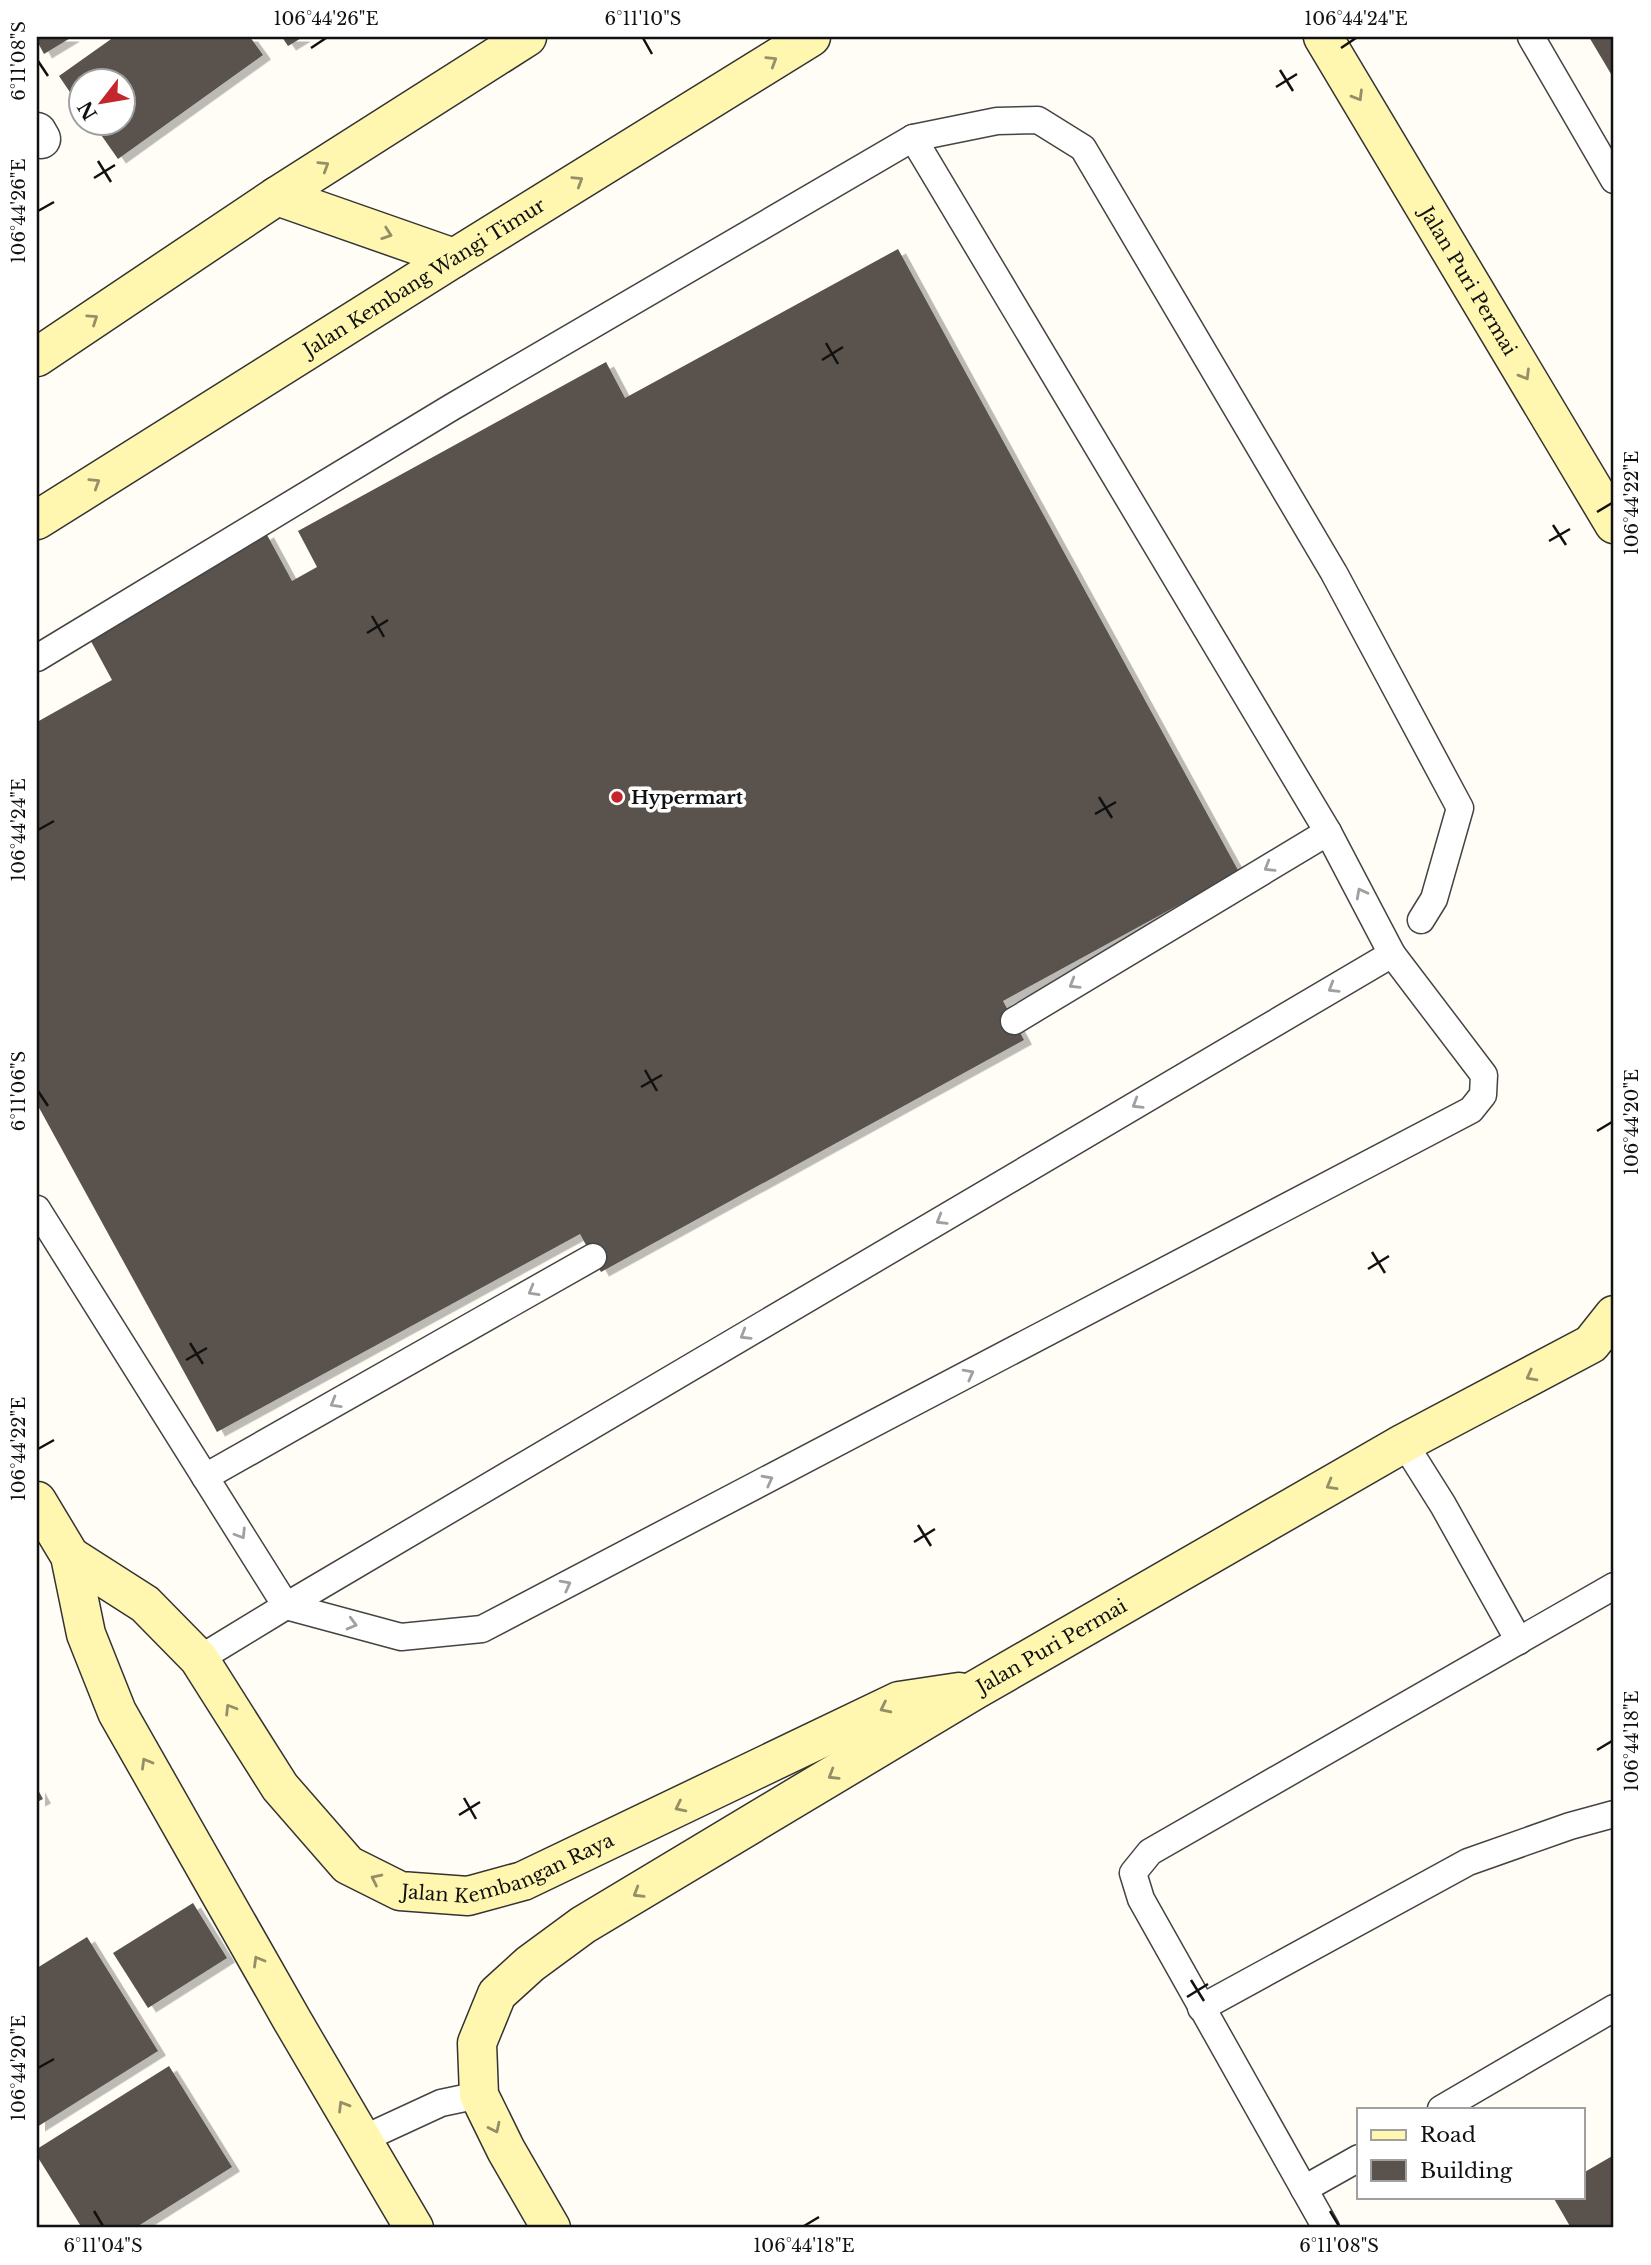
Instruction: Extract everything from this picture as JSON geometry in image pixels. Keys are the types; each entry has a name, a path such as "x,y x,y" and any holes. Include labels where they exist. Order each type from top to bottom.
{"main road":[{"path":"37,357 277,196 527,37"},
{"name":"Jalan Kembang Wangi Timur","path":"37,520 811,37"},
{"name":"Jalan Puri Permai","path":"1323,37 1614,524"},
{"path":"277,196 454,258"},
{"name":"Jalan Puri Permai","path":"479,2095 477,2043 497,1994 530,1964 583,1925 975,1690 1405,1443 1603,1338 1614,1315"},
{"name":"Jalan Kembangan Raya","path":"37,1501 70,1556 86,1634 117,1712 414,2228"},
{"name":"Jalan Kembangan Raya","path":"70,1556 145,1604 199,1660 280,1787 348,1865 400,1891 468,1896 523,1881 899,1701 975,1690"},
{"path":"479,2095 506,2150 551,2228"}],"lane":[{"path":"1531,37 1614,180"},
{"path":"37,658 464,400 913,138 997,121 1038,120 1083,148 1334,573 1460,808 1434,900 1421,920"},
{"path":"37,1209 286,1606 401,1637 482,1629 1471,1110 1483,1095 1484,1075 1392,954 1328,832 913,138"},
{"path":"1014,1021 1328,832"},
{"path":"199,1660 286,1606 1392,954"},
{"path":"205,1477 593,1257"},
{"path":"1405,1443 1519,1641"},
{"path":"1326,2228 1141,1899 1133,1872 1150,1852 1614,1586"},
{"path":"1201,2008 1468,1863 1570,1826 1614,1814"},
{"path":"1443,2108 1614,2008"},
{"path":"363,2139 441,2103 479,2095"},
{"path":"1304,2189 1357,2159"}],"building":[{"path":"37,37 72,37 44,54"},
{"path":"114,37 250,37 263,55 118,159 102,136 136,136 136,66 73,66"},
{"path":"282,37 303,37 288,46"},
{"path":"1589,37 1614,37 1614,79"},
{"path":"66,71 66,86 59,76"},
{"name":"Hypermart","path":"898,249 1239,872 1003,1001 1024,1040 601,1272 580,1234 217,1432 37,1104 37,722 112,680 86,632 266,533 292,581 317,567 298,531 606,362 625,398"},
{"path":"37,1788 43,1799 37,1802"},
{"path":"193,1903 227,1958 148,2008 113,1953"},
{"path":"87,1937 158,2051 37,2127 37,1968"},
{"path":"169,2066 232,2167 135,2228 82,2228 37,2156 37,2149"},
{"path":"1614,2155 1614,2228 1571,2228 1554,2198 1584,2198 1584,2172"}],"place":[{"name":"Hypermart","path":"617,797"}]}
